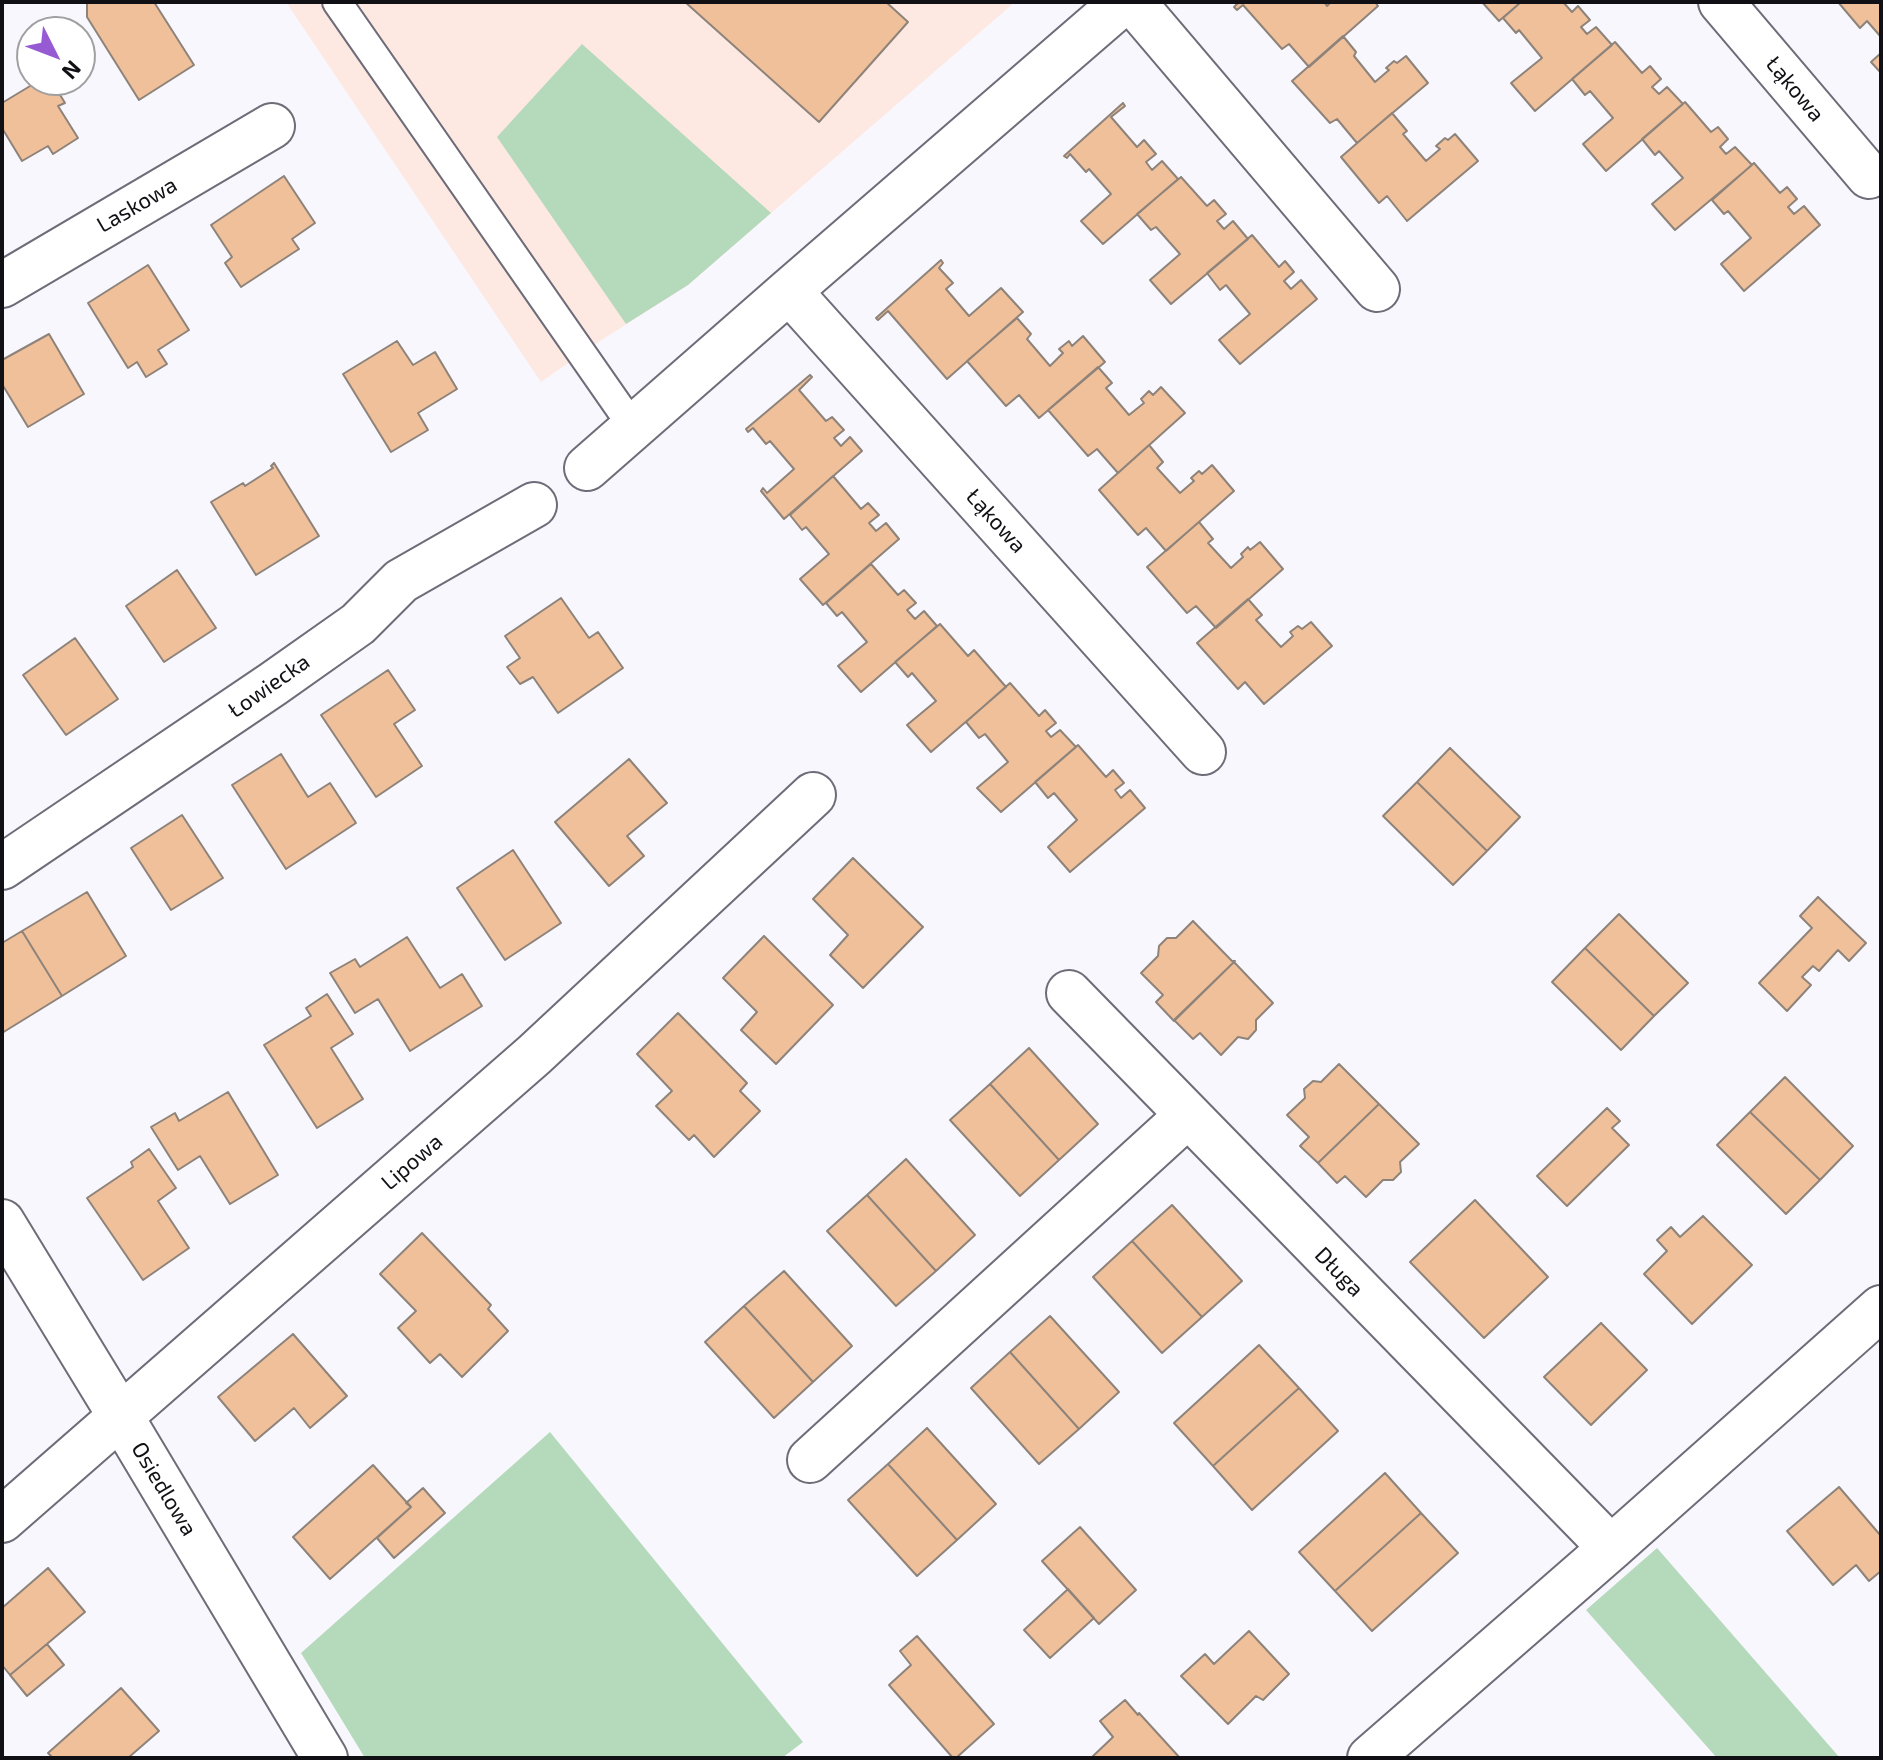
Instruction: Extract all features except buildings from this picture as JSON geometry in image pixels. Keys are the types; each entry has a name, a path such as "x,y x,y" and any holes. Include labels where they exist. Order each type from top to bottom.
{"street":[{"path":"587,468 1123,2"},
{"path":"1133,2 1377,289"},
{"name":"Łąkowa","path":"1721,2 1869,176"},
{"name":"Laskowa","path":"2,285 272,126"},
{"name":"Łąkowa","path":"789,291 1203,752"},
{"name":"Łowiecka","path":"2,867 358,624 401,581 534,505"},
{"name":"Lipowa","path":"2,1520 534,1055 813,795"},
{"name":"Długa","path":"1069,993 1611,1548"},
{"path":"810,1460 1188,1115"},
{"name":"Osiedlowa","path":"2,1222 325,1758"},
{"path":"1370,1758 1881,1308"}],"lane":[{"path":"337,2 633,427"}],"shaded area":[{"path":"286,2 1015,2 688,285 541,382"}],"green space":[{"path":"582,44 771,213 688,285 626,324 497,137"},
{"path":"550,1432 803,1742 782,1758 365,1758 301,1653"},
{"path":"1657,1548 1840,1758 1717,1758 1586,1610"}]}
